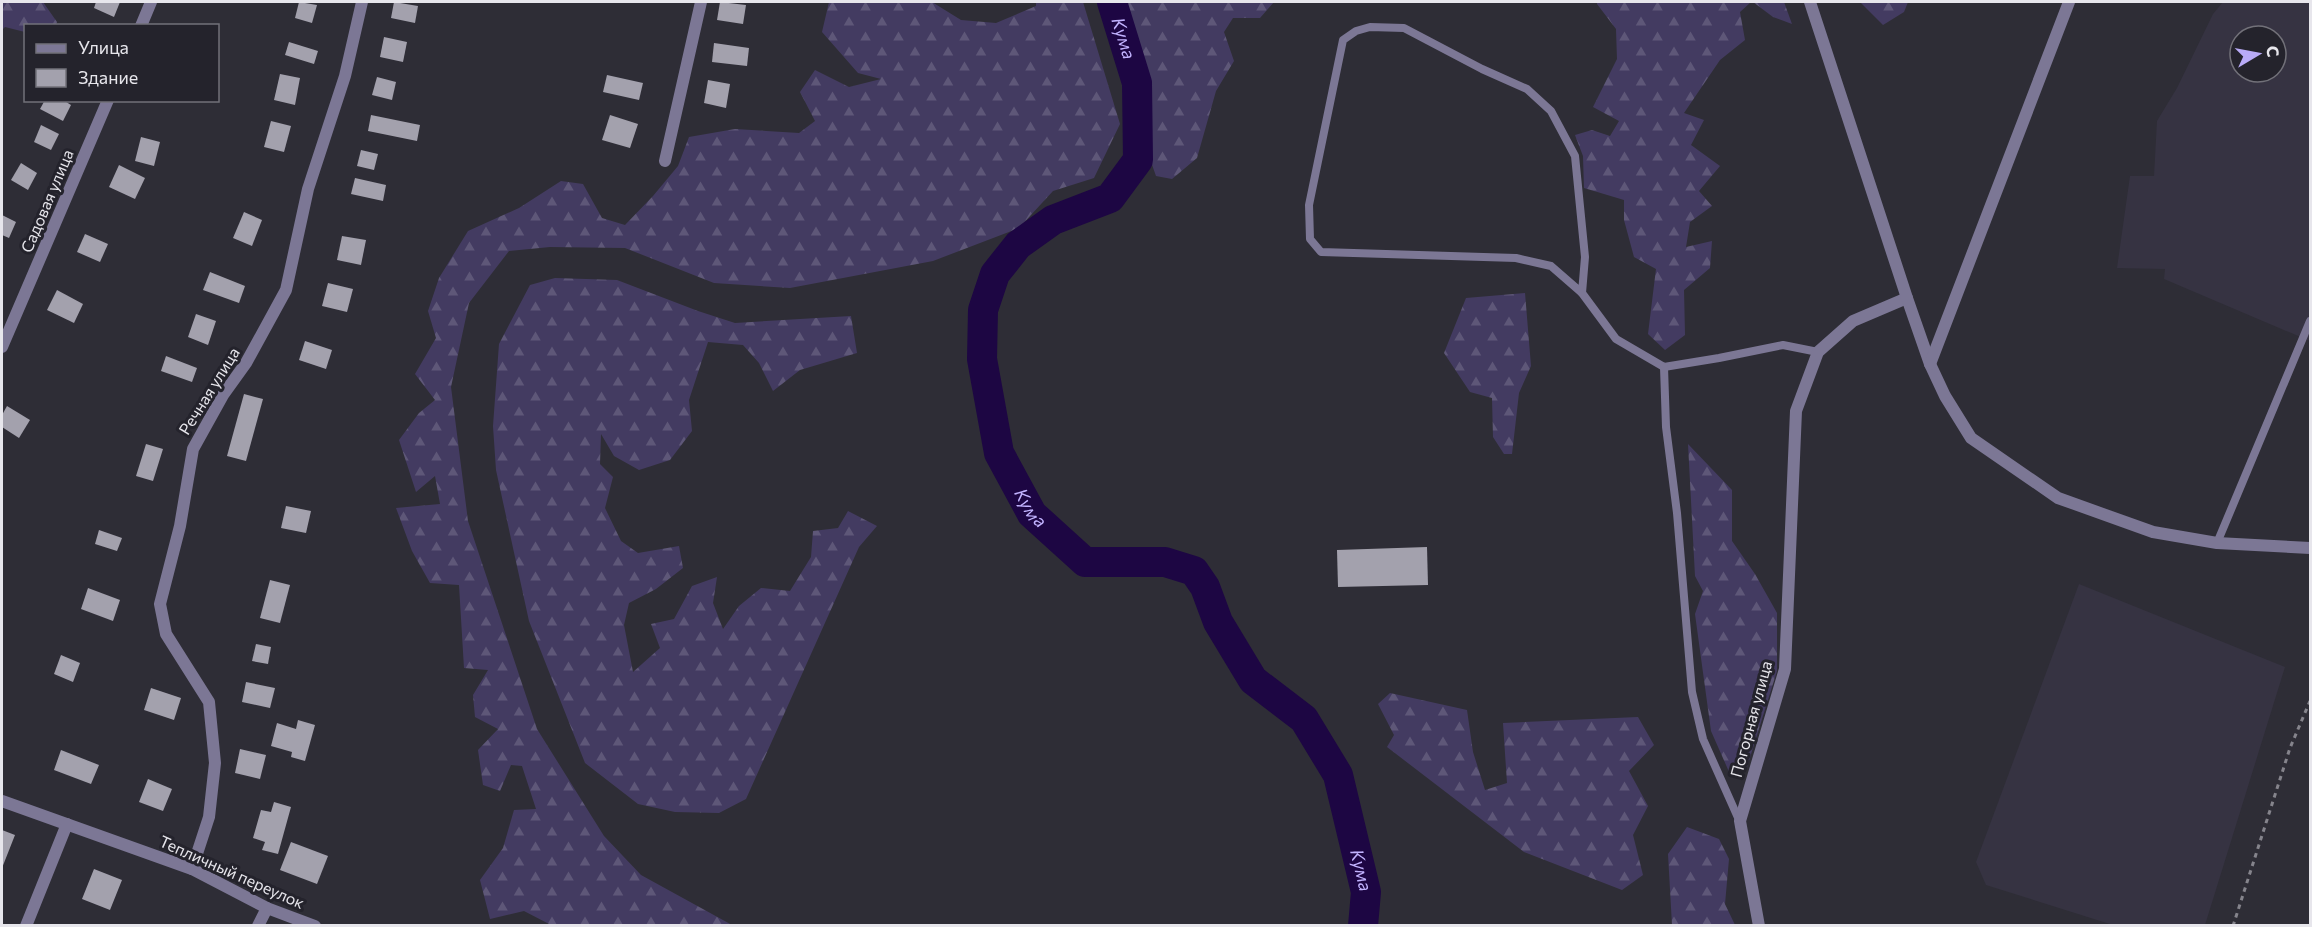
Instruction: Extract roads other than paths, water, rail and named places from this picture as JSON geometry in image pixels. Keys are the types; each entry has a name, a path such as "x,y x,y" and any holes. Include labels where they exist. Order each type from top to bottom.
{"street":[{"path":"142,24 151,2"},
{"name":"Речная улица","path":"192,869 209,817 215,763 209,702 166,634 160,604 180,526 193,448 223,395 246,363 286,290 308,189 345,76 362,2"},
{"path":"665,161 701,2"},
{"path":"1810,2 1930,364 1945,396 1971,438 2058,498 2153,532 2217,543 2310,548"},
{"path":"1930,364 2069,2"},
{"name":"Садовая улица","path":"2,347 107,102"},
{"path":"1818,352 1852,321 1907,298"},
{"name":"Погорная улица","path":"1759,926 1740,821 1785,669 1796,411 1818,352"},
{"name":"Тепличный переулок","path":"2,801 192,869 267,908 315,926"},
{"path":"26,926 67,824"},
{"path":"258,926 267,908"}],"lane":[{"path":"1582,293 1585,257 1575,156 1551,111 1527,89 1482,69 1404,28 1370,27 1356,31 1343,39 1310,205 1310,239 1321,252 1516,258 1551,266 1582,293 1616,339 1664,367 1783,345 1818,352"},
{"path":"2217,543 2310,321"},
{"path":"1664,367 1666,427 1677,513 1692,692 1703,739 1740,821"}],"waterway":[{"name":"Кума","path":"1112,2 1137,83 1138,160 1110,198 1053,220 1018,245 995,274 983,310 982,359 999,453 1032,514 1085,562 1165,562 1194,571 1205,587 1218,622 1253,680 1304,719 1338,775 1366,892 1363,926"}]}
